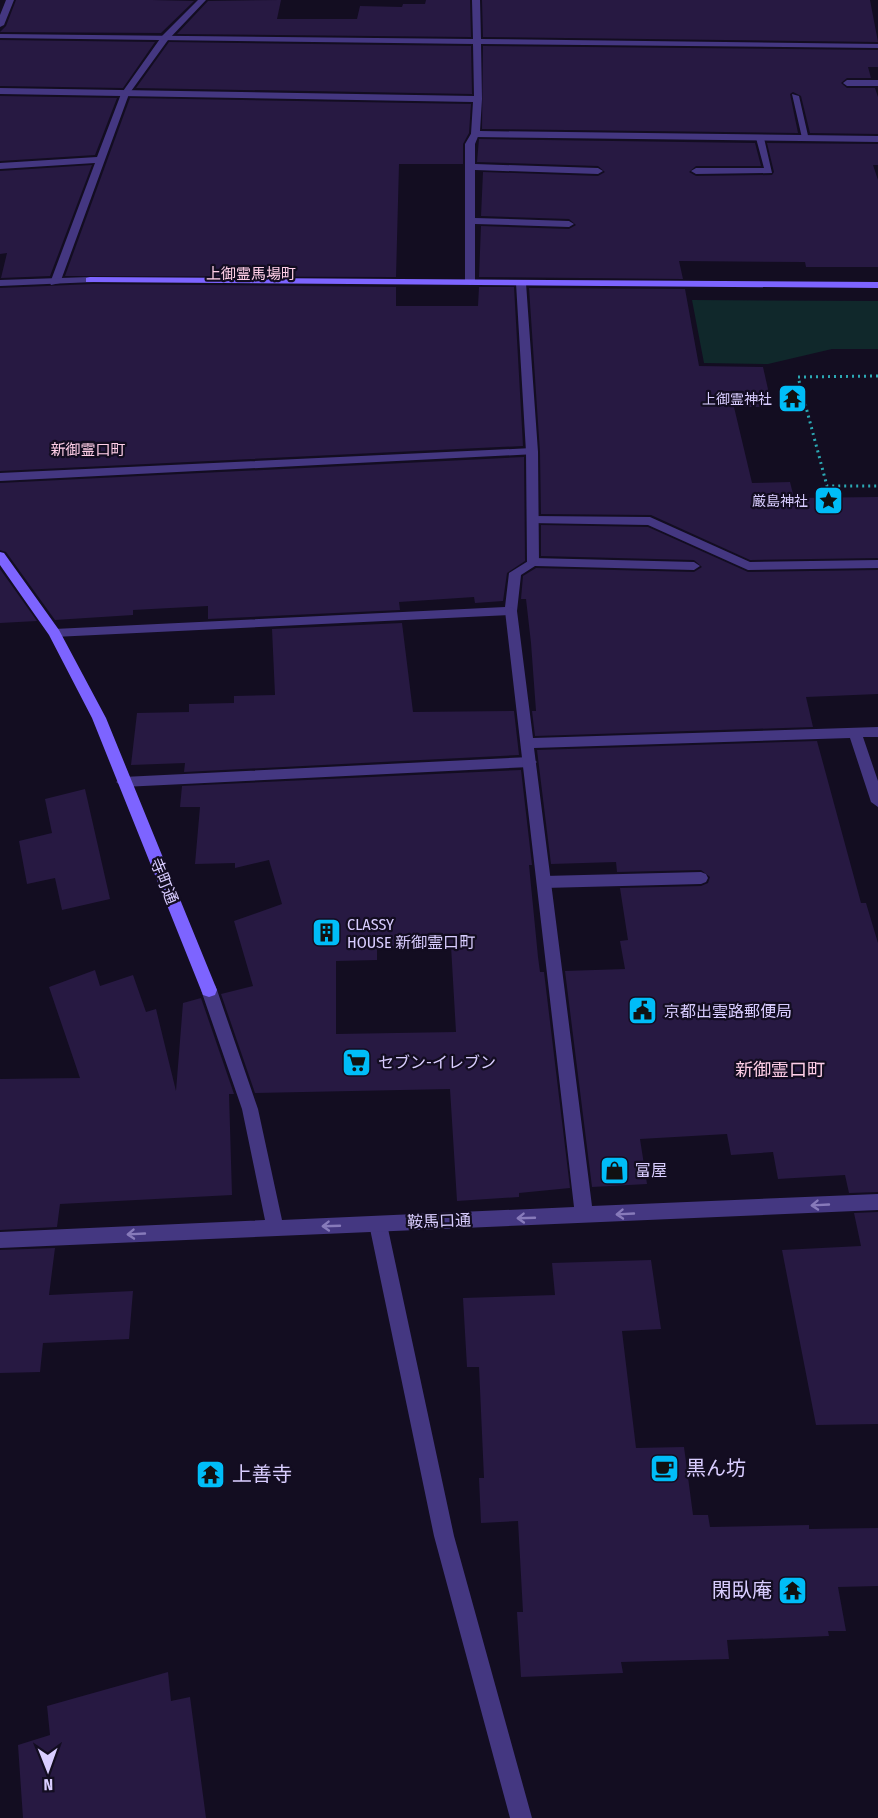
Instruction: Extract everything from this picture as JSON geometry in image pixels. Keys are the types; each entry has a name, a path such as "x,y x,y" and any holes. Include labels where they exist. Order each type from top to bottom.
{"street":[{"path":"0,25 10,0"},
{"path":"55,283 125,94 165,38 202,0"},
{"path":"470,282 470,144 475,134 478,99 476,0"},
{"path":"0,36 878,46"},
{"path":"847,83 878,83"},
{"path":"0,91 478,99"},
{"path":"795,96 806,138"},
{"path":"475,134 878,139"},
{"path":"696,171 769,171 760,138"},
{"path":"0,166 100,160"},
{"path":"470,167 598,171"},
{"path":"470,221 570,224"},
{"path":"0,283 55,283 90,279 878,285"},
{"path":"520,283 532,452 533,561"},
{"path":"0,477 532,452"},
{"path":"533,520 650,521 748,566 878,564"},
{"name":"寺町通","path":"0,556 4,570 54,633 99,718 209,990 250,1109 275,1227"},
{"path":"584,1215 511,611 514,573 533,561 694,566"},
{"path":"54,633 511,611"},
{"path":"527,743 878,732"},
{"path":"855,733 878,802"},
{"path":"123,782 530,762"},
{"path":"544,882 701,878"},
{"name":"鞍馬口通","path":"0,1240 878,1202"},
{"path":"378,1224 444,1536 521,1818"}],"path":[{"path":"878,376 798,377 827,486 878,486"}],"green space":[{"path":"692,300 878,301 878,349 832,349 768,364 704,363"}],"building":[{"path":"16,0 194,1 161,33 0,32 6,26"},
{"path":"281,0 277,19 357,19 360,6 402,7 403,4 425,4 426,0 470,0 471,37 177,34 208,1"},
{"path":"482,0 870,0 878,42 483,37"},
{"path":"0,40 155,42 123,88 0,86"},
{"path":"169,42 471,46 472,94 136,88"},
{"path":"483,46 878,50 878,67 868,67 871,78 847,78 841,83 847,88 875,88 878,97 878,134 810,133 801,96 793,92 790,94 798,133 482,129"},
{"path":"0,96 117,98 95,155 0,161"},
{"path":"130,98 471,104 469,133 463,144 463,164 399,164 396,277 65,276"},
{"path":"479,139 755,143 761,166 696,166 689,172 696,176 772,175 774,172 767,143 878,144 878,165 873,165 878,180 878,267 806,267 805,262 679,261 683,279 479,277 481,226 569,229 576,225 569,219 481,216 483,172 598,176 605,172 598,166 477,162"},
{"path":"92,165 50,276 1,278 7,253 0,254 0,171"},
{"path":"93,284 396,287 396,306 478,306 479,287 514,287 523,446 0,471 0,288"},
{"path":"529,288 685,289 699,366 763,367 772,407 734,407 752,483 790,482 794,498 878,497 878,558 750,560 651,515 541,514 540,452"},
{"path":"524,457 525,561 507,573 503,601 475,603 474,597 399,602 400,610 208,619 208,606 133,610 133,615 55,620 6,552 0,550 0,483"},
{"path":"541,525 648,527 748,572 878,570 878,694 806,697 813,727 535,736 532,711 536,711 531,643 526,599 521,599 523,576 536,568 694,572 702,567 694,560 541,556"},
{"path":"0,569 37,621 0,623"},
{"path":"402,623 413,712 514,711 519,755 184,772 185,763 131,765 137,713 189,712 189,704 234,703 234,696 275,695 272,629"},
{"path":"817,741 861,903 866,903 878,943 878,1192 849,1193 845,1175 778,1179 773,1152 731,1155 727,1134 640,1139 647,1184 592,1187 565,971 625,969 620,941 628,940 620,888 701,886 708,883 710,877 701,870 617,872 616,862 551,864 537,750"},
{"path":"521,770 532,865 529,865 538,957 540,972 544,972 570,1188 519,1193 519,1197 457,1201 450,1089 255,1093 221,994 253,986 234,921 282,904 269,860 235,868 235,863 195,864 200,807 180,807 182,786","holes":["451,946 456,1032 336,1034 336,961 377,960 377,949"]},
{"path":"85,789 110,899 62,910 55,878 27,884 19,841 52,833 45,799"},
{"path":"95,970 100,986 133,975 146,1012 156,1009 176,1091 183,1003 201,998 234,1094 229,1094 232,1195 60,1204 57,1227 0,1230 0,1079 80,1078 49,987"},
{"path":"878,1212 878,1424 816,1425 782,1250 861,1246 854,1213"},
{"path":"55,1248 49,1295 133,1291 129,1339 43,1343 40,1372 0,1373 0,1250"},
{"path":"651,1260 661,1329 622,1331 636,1448 684,1447 693,1515 708,1515 710,1527 809,1525 809,1529 878,1528 878,1586 838,1587 846,1631 828,1631 829,1636 727,1640 729,1659 621,1662 623,1673 521,1677 517,1612 523,1612 518,1521 481,1523 479,1478 484,1478 479,1367 467,1367 463,1298 555,1295 552,1263"},
{"path":"168,1672 171,1701 190,1697 206,1818 23,1818 18,1745 50,1735 47,1706"}],"place":[{"name":"上御霊神社","path":"793,399"},
{"name":"厳島神社","path":"829,501"},
{"name":"CLASSY HOUSE 新御霊口町","path":"326,933"},
{"name":"京都出雲路郵便局","path":"643,1011"},
{"name":"セブン-イレブン","path":"357,1062"},
{"name":"富屋","path":"614,1170"},
{"name":"黒ん坊","path":"665,1468"},
{"name":"上善寺","path":"211,1474"},
{"name":"閑臥庵","path":"793,1590"}],"district":[{"name":"上御霊馬場町","path":"251,274"},
{"name":"新御霊口町","path":"88,450"},
{"name":"新御霊口町","path":"780,1070"}]}
